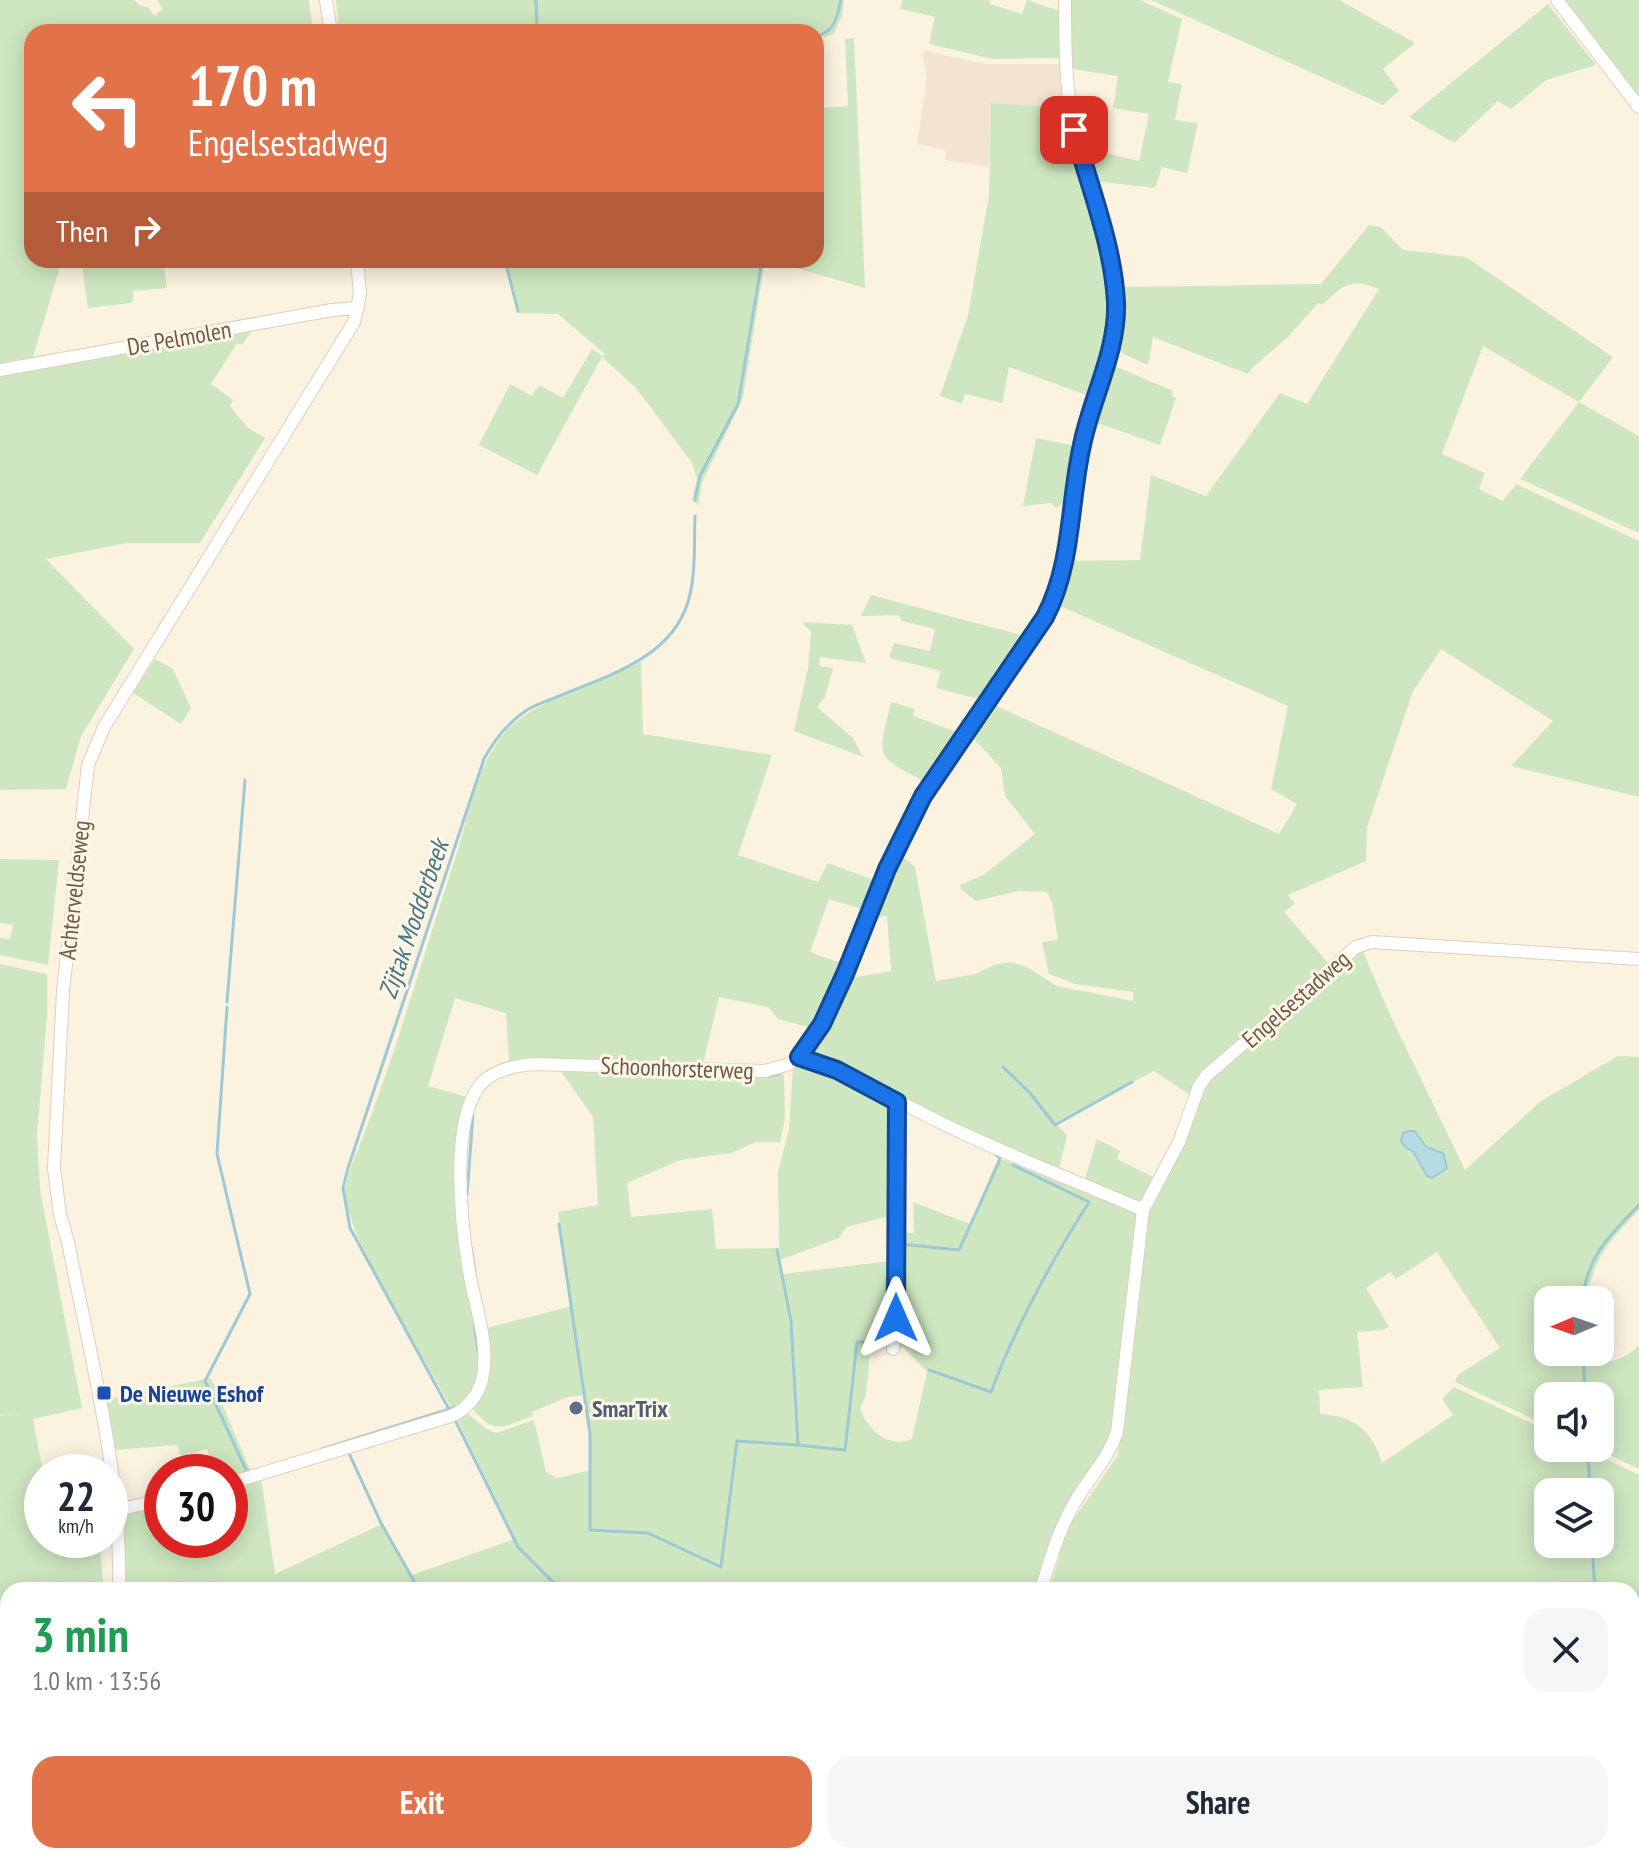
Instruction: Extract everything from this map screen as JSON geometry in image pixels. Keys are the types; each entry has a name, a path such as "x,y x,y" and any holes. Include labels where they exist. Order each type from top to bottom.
{"street":[{"path":"326,0 330,24"},
{"path":"1065,0 1066,61 1074,130 1113,273 1116,304 1115,324 1082,443 1065,562 1057,594 1045,617 927,789 887,869 822,1024 799,1057 837,1070 1029,1165 1143,1210"},
{"path":"1557,0 1639,107"},
{"name":"Achterveldseweg","path":"108,1454 68,1242 60,1215 54,1168 63,991 88,765 104,727 354,322 360,294 358,268"},
{"name":"De Pelmolen","path":"0,370 332,310 358,308"},
{"name":"Engelsestadweg","path":"1044,1582 1065,1519 1110,1453 1117,1432 1143,1210 1179,1142 1199,1086 1207,1075 1356,947 1372,942 1639,959"},
{"name":"Schoonhorsterweg","path":"248,1478 451,1416 466,1407 475,1395 482,1381 483,1352 463,1236 462,1150 472,1095 490,1076 511,1067 536,1064 765,1071 789,1064 799,1057"},
{"path":"893,1349 896,1318 897,1102"},
{"name":"Achterveldseweg","path":"118,1558 119,1582"}],"shaded area":[{"path":"924,51 987,64 1062,64 1067,108 991,104 989,167 945,160 946,150 917,144 927,77"}],"green space":[{"path":"0,0 135,0 139,5 148,7 154,16 163,9 157,0 309,0 312,24 24,24 24,268 60,268 32,360 0,366"},
{"path":"336,0 844,0 842,16 834,34 824,37 824,24 338,24"},
{"path":"902,0 990,0 990,4 1022,14 1027,0 1060,11 1062,58 993,59 929,44 935,17 900,9"},
{"path":"1070,0 1140,0 1182,19 1168,82 1182,84 1175,120 1198,123 1187,173 1162,167 1155,188 1094,181 1085,148 1139,161 1149,114 1113,108 1118,76 1072,69"},
{"path":"1151,0 1339,0 1415,43 1383,69 1399,91 1383,105"},
{"path":"1564,0 1639,0 1639,96"},
{"path":"1548,4 1596,65 1546,80 1511,109 1498,101 1454,143 1409,117"},
{"path":"854,38 865,288 796,268 824,268 824,108 848,106 845,39"},
{"path":"991,103 1067,108 1112,284 1111,331 1092,397 1009,367 1002,403 965,394 962,404 940,396 968,315 989,195"},
{"path":"1369,225 1381,227 1403,250 1466,257 1613,357 1579,402 1483,346 1442,454 1485,473 1479,489 1503,501 1516,484 1639,541 1639,797 1511,766 1553,721 1441,649 1413,691 1367,827 1366,861 1288,895 1295,904 1284,912 1331,966 1190,1095 1154,1071 1055,1123 1067,1135 1058,1173 807,1056 829,1025 851,978 891,971 887,916 875,917 901,855 915,867 936,981 976,974 993,965 1011,962 1027,967 1057,986 1133,1001 1133,992 1075,984 1049,974 1042,942 1058,940 1052,903 1047,892 1019,891 976,901 961,889 960,885 985,874 1035,834 1005,796 1001,768 972,737 994,705 1279,834 1297,804 1271,789 1288,706 1060,606 1069,584 1073,561 1140,560 1151,475 1206,496 1280,393 1307,404 1379,289 1369,285 1348,285 1322,305 1318,303 1288,337 1248,374 1153,337 1148,365 1124,354 1115,347 1122,321 1122,287 1321,284"},
{"path":"82,268 164,268 167,288 133,291 131,303 88,308"},
{"path":"506,268 764,268 743,398 701,485 699,505 692,500 697,478 692,463 637,389 602,357 537,475 479,445 510,384 532,396 539,385 563,398 592,349 602,356 605,354 558,314 517,313"},
{"path":"253,329 242,345 237,343 211,384 233,400 230,406 247,427 265,438 200,543 127,543 46,559 134,649 81,736 66,789 0,790 0,372"},
{"path":"1110,364 1173,391 1172,396 1176,398 1160,445 1095,422"},
{"path":"1579,402 1639,436 1639,533 1520,479"},
{"path":"1036,438 1071,445 1074,449 1066,502 1056,508 1052,503 1023,506"},
{"path":"871,595 1028,637 983,700 936,688 941,671 889,658 894,643 930,651 935,629 902,621 898,615 861,616"},
{"path":"802,622 852,625 866,663 820,657 819,666 833,668 825,697 817,707 853,738 863,757 794,731 808,668 811,632"},
{"path":"155,659 173,669 191,708 181,724 133,693"},
{"path":"641,662 643,734 772,755 738,855 818,882 828,863 879,882 867,911 829,899 810,952 843,964 815,1029 778,1019 768,1007 719,997 703,1064 509,1063 506,1013 455,998 428,1086 467,1097 460,1141 481,1360 473,1393 454,1412 381,1285 357,1236 347,1207 345,1189 393,1054 488,758 507,730 519,719 570,692"},
{"path":"891,702 915,709 913,716 960,733 927,783 897,766 884,754 883,735"},
{"path":"0,859 59,860 48,965 0,955 0,938 10,939 13,925 0,923"},
{"path":"1362,949 1391,1017 1465,1170 1541,1101 1618,1056 1639,1057 1639,1210 1605,1250 1590,1286 1534,1286 1534,1366 1614,1366 1614,1360 1639,1346 1639,1469 1614,1457 1614,1382 1534,1382 1534,1419 1455,1382 1458,1375 1500,1348 1437,1252 1396,1279 1390,1272 1366,1288 1389,1327 1357,1332 1363,1387 1319,1390 1320,1414 1343,1418 1360,1427 1373,1442 1382,1463 1453,1415 1442,1399 1454,1387 1534,1424 1534,1462 1612,1462 1639,1475 1639,1582 1052,1582 1067,1529 1118,1455 1147,1217 1174,1163 1205,1083"},
{"path":"0,964 47,974 47,1016 37,1134 40,1190 82,1408 33,1419 40,1454 24,1454 24,1558 101,1558 103,1582 0,1582 0,1416 20,1413 0,1415"},
{"path":"800,1062 822,1068 893,1104 893,1215 847,1227 839,1238 780,1260 783,1274 891,1261 888,1346 870,1346 867,1386 860,1408 873,1430 895,1441 912,1439 927,1372 903,1347 895,1345 899,1233 914,1233 913,1202 970,1224 998,1158 1102,1197 1140,1216 1115,1445 1061,1520 1042,1582 126,1582 128,1512 144,1508 144,1558 248,1558 248,1482 261,1478 275,1574 382,1524 412,1575 515,1539 456,1417 467,1413 496,1433 534,1420 546,1472 557,1478 591,1470 586,1395 568,1397 532,1412 533,1416 500,1427 487,1423 472,1408 476,1397 483,1329 572,1306 558,1212 598,1205 593,1117 557,1066 779,1070 784,1075 785,1119 780,1142 756,1142 732,1153 680,1160 627,1183 631,1217 712,1209 716,1249 779,1248 778,1172 789,1129 793,1067"},
{"path":"1097,1139 1120,1151 1117,1159 1157,1179 1146,1202 1138,1205 1084,1182"},
{"path":"211,1378 243,1454 209,1454 207,1449 180,1454 177,1445 114,1450 104,1400"}],"water":[{"path":"1415,1131 1426,1147 1443,1153 1447,1168 1432,1178 1427,1176 1413,1151 1401,1141 1403,1133"}],"waterway":[{"path":"536,0 537,24"},
{"name":"Zijtak Modderbeek","path":"824,33 836,18 841,0"},
{"path":"507,268 518,311"},
{"name":"Zijtak Modderbeek","path":"695,500 700,476 738,404 761,268"},
{"name":"Zijtak Modderbeek","path":"450,1411 350,1228 343,1188 348,1168 484,759 501,733 527,710 632,664 666,639 679,622 691,592 695,516"},
{"path":"227,1002 245,780"},
{"path":"227,1007 217,1154 250,1294 205,1381 247,1472 250,1471"},
{"path":"1003,1067 1030,1093 1055,1125 1132,1082"},
{"path":"769,1076 779,1074"},
{"path":"467,1195 473,1115"},
{"path":"900,1244 959,1250 999,1162 1000,1158 994,1153"},
{"path":"929,1370 991,1392 1035,1294 1089,1202 1013,1165"},
{"path":"1585,1286 1602,1247 1639,1205"},
{"path":"559,1224 590,1434 590,1530 648,1533 721,1567 737,1441 798,1445 791,1321 777,1250"},
{"path":"471,1247 475,1271"},
{"path":"798,1445 845,1450 857,1342 885,1343 887,1280"},
{"path":"474,1323 478,1351"},
{"path":"1584,1366 1584,1382"},
{"path":"322,1449 456,1407"},
{"name":"Zijtak Modderbeek","path":"455,1420 518,1547 553,1582"},
{"path":"348,1451 381,1523 414,1582"},
{"path":"1588,1462 1589,1478"},
{"path":"1593,1558 1594,1582"}],"place":[{"name":"De Nieuwe Eshof","path":"104,1393"},
{"name":"SmarTrix","path":"576,1408"}],"route":[{"path":"896,1318 897,1102 837,1070 799,1057 822,1024 887,869 923,796 1045,617 1057,594 1065,562 1082,443 1115,324 1116,304 1113,273 1074,130"}]}
